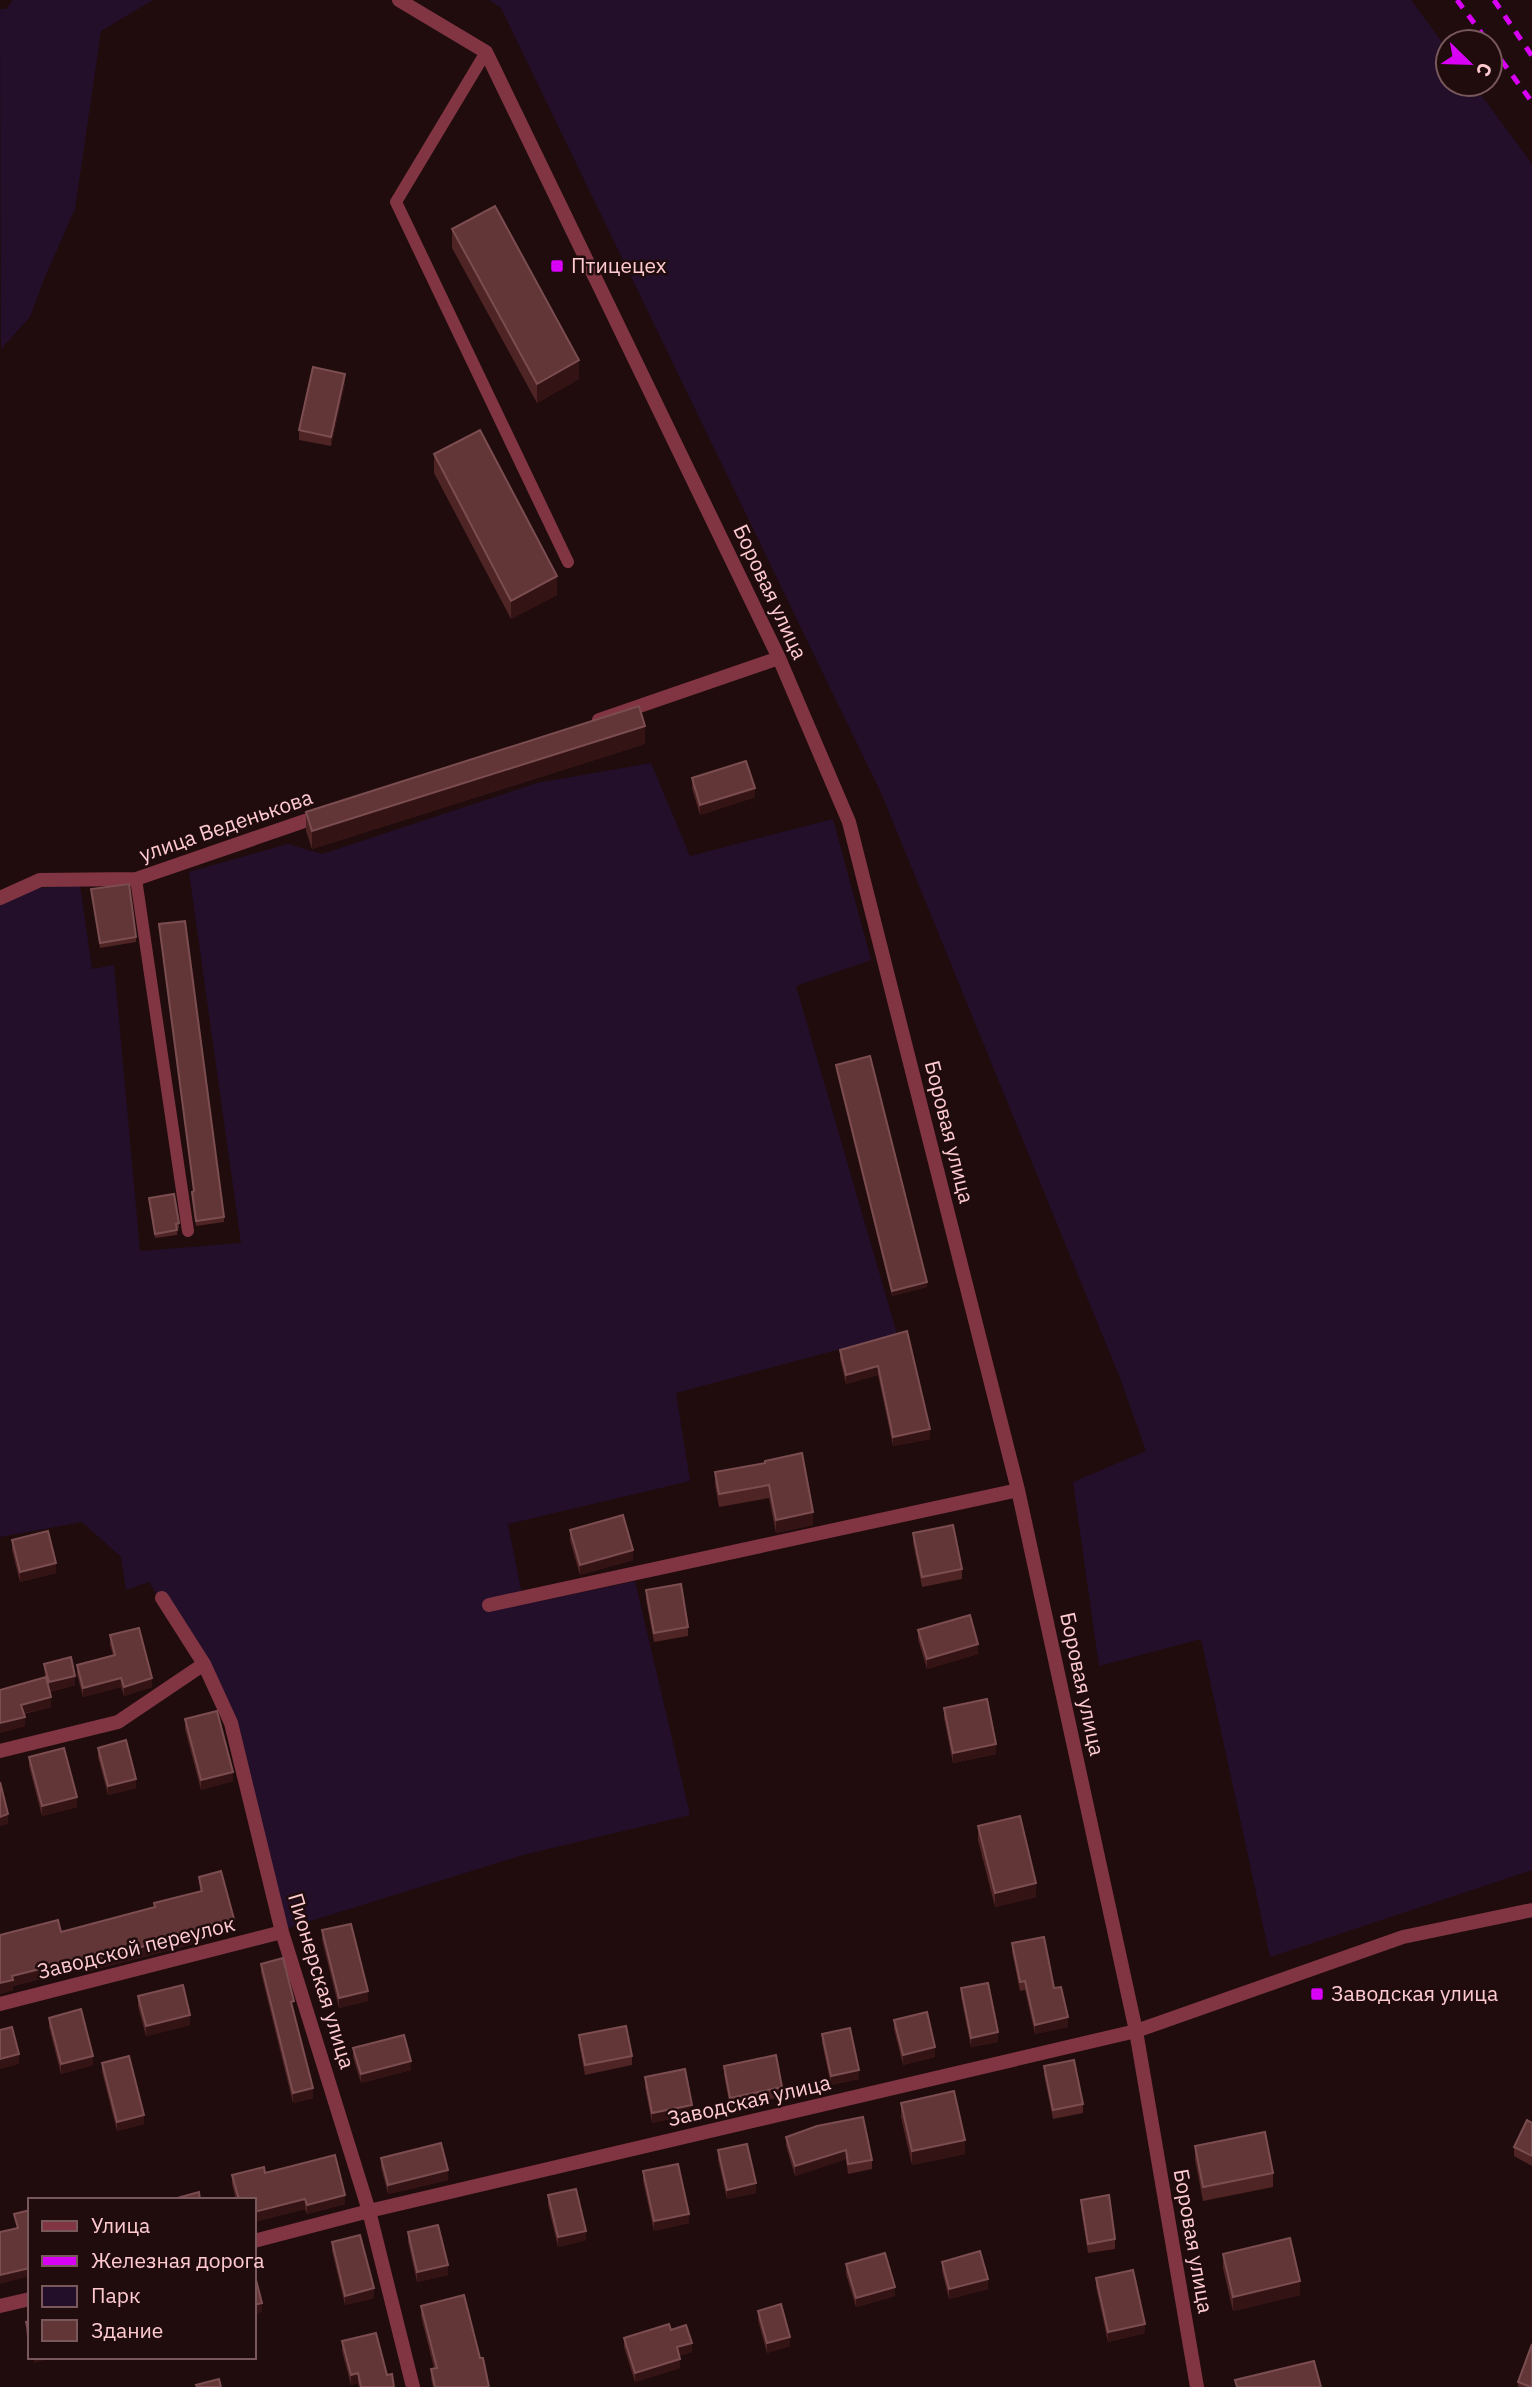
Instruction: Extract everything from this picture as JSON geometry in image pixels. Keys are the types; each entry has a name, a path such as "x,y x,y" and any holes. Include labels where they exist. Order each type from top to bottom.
{"street":[{"path":"399,0 486,52"},
{"name":"Боровая улица","path":"486,52 779,658 849,822 1018,1490 1136,2031 1197,2387"},
{"path":"582,725 779,658"},
{"name":"улица Веденькова","path":"0,898 40,880 136,879 333,811"},
{"path":"489,1605 1018,1490"},
{"name":"Пионерская улица","path":"162,1598 204,1664 231,1723 282,1932 369,2211 413,2387"},
{"path":"0,1751 118,1722 204,1664"},
{"name":"Заводская улица","path":"256,2240 369,2211 1136,2031 1404,1937 1531,1911"},
{"name":"Заводской переулок","path":"0,2004 282,1932"},
{"path":"0,2306 28,2299"}],"lane":[{"path":"486,52 396,202 568,562"},
{"path":"136,879 188,1231"}],"green space":[{"path":"13,0 153,0 101,31 75,209 30,317 1,349 0,9 6,9"},
{"path":"489,0 1411,0 1434,31 1434,98 1483,98 1532,164 1532,1870 1270,1957 1201,1639 1099,1666 1073,1482 1146,1451 1120,1378 882,795 501,8"},
{"path":"651,763 690,856 833,819 871,960 796,986 897,1334 676,1393 690,1481 508,1524 522,1605 635,1581 690,1815 523,1855 285,1929 237,1724 149,1582 126,1590 121,1557 82,1522 0,1537 0,904 38,888 80,885 92,969 114,965 140,1251 241,1243 189,872 288,844 322,854 537,783"}],"building":[{"path":"495,206 579,360 537,384 452,229"},
{"path":"313,367 345,374 331,437 299,430"},
{"path":"480,430 557,576 511,601 434,454"},
{"path":"639,706 645,726 312,831 306,812"},
{"path":"746,761 755,788 700,805 692,778"},
{"path":"129,884 136,937 100,943 91,889"},
{"path":"185,921 224,1217 196,1221 159,924"},
{"path":"870,1056 927,1282 892,1291 836,1065"},
{"path":"174,1194 179,1223 176,1224 177,1230 155,1234 149,1198"},
{"path":"907,1331 930,1429 893,1437 878,1366 846,1375 840,1350"},
{"path":"802,1453 813,1512 776,1520 769,1485 719,1494 715,1472"},
{"path":"623,1515 633,1550 580,1565 570,1530"},
{"path":"953,1525 962,1569 922,1577 913,1533"},
{"path":"48,1531 56,1563 20,1572 12,1540"},
{"path":"681,1584 688,1627 654,1633 646,1590"},
{"path":"970,1615 978,1644 927,1659 918,1630"},
{"path":"139,1628 152,1678 124,1687 121,1678 83,1688 77,1665 115,1655 110,1635"},
{"path":"71,1657 75,1676 49,1682 44,1664"},
{"path":"46,1677 51,1697 21,1705 25,1717 0,1723 0,1690"},
{"path":"987,1699 996,1744 953,1753 944,1708"},
{"path":"217,1711 233,1772 201,1780 185,1719"},
{"path":"126,1740 136,1779 108,1786 98,1748"},
{"path":"64,1748 77,1797 42,1806 29,1757"},
{"path":"0,1782 8,1814 0,1817"},
{"path":"1020,1816 1036,1883 995,1893 978,1826"},
{"path":"221,1871 234,1919 200,1928 201,1931 85,1962 84,1958 12,1976 13,1980 0,1983 0,1935 58,1920 61,1932 155,1907 154,1903 202,1891 199,1877"},
{"path":"351,1924 368,1991 339,1998 322,1930"},
{"path":"1044,1937 1054,1988 1061,1987 1068,2017 1035,2025 1025,1981 1020,1982 1012,1943"},
{"path":"283,1958 313,2088 293,2093 261,1964"},
{"path":"988,1983 998,2032 971,2038 961,1988"},
{"path":"183,1985 190,2015 146,2026 138,1996"},
{"path":"81,2009 93,2056 61,2064 49,2018"},
{"path":"927,2012 935,2047 903,2055 894,2020"},
{"path":"626,2026 632,2056 585,2065 579,2035"},
{"path":"12,2027 19,2054 0,2059 0,2030"},
{"path":"850,2028 859,2070 831,2076 822,2034"},
{"path":"404,2035 411,2061 361,2074 353,2048"},
{"path":"776,2055 782,2087 730,2098 724,2066"},
{"path":"129,2056 144,2115 117,2122 102,2063"},
{"path":"1074,2060 1083,2104 1053,2110 1044,2066"},
{"path":"685,2069 692,2105 652,2113 645,2077"},
{"path":"954,2091 965,2140 912,2151 901,2103"},
{"path":"863,2117 872,2160 848,2164 846,2150 795,2166 786,2137 817,2126"},
{"path":"1527,2120 1532,2123 1532,2156 1514,2147"},
{"path":"1265,2132 1273,2173 1203,2187 1195,2146"},
{"path":"441,2143 448,2170 388,2185 381,2158"},
{"path":"747,2144 756,2183 727,2190 718,2150"},
{"path":"335,2155 345,2195 307,2205 305,2199 256,2211 256,2198 238,2198 232,2175 264,2167 265,2173"},
{"path":"678,2164 689,2214 654,2221 643,2171"},
{"path":"576,2189 586,2231 558,2237 548,2195"},
{"path":"199,2192 200,2198 177,2198"},
{"path":"1109,2195 1115,2239 1088,2244 1081,2200"},
{"path":"28,2210 28,2268 0,2275 0,2232 18,2228 14,2214"},
{"path":"438,2225 448,2265 417,2272 408,2232"},
{"path":"360,2235 374,2288 345,2296 332,2242"},
{"path":"1290,2238 1300,2281 1233,2297 1223,2254"},
{"path":"980,2251 988,2279 949,2289 942,2262"},
{"path":"885,2253 895,2287 856,2298 846,2264"},
{"path":"1133,2270 1145,2324 1108,2332 1096,2278"},
{"path":"256,2280 262,2303 256,2304"},
{"path":"464,2295 489,2387 435,2387 431,2369 437,2368 421,2306"},
{"path":"781,2304 790,2337 767,2343 758,2311"},
{"path":"669,2324 671,2330 686,2325 692,2343 677,2347 680,2359 635,2373 624,2338"},
{"path":"376,2333 387,2375 392,2374 394,2387 361,2387 358,2373 351,2375 342,2341"},
{"path":"1532,2344 1532,2387 1531,2387 1518,2382"},
{"path":"1314,2361 1321,2387 1237,2387 1235,2380"},
{"path":"219,2379 221,2387 196,2385"}],"railway":[{"path":"1457,0 1478,28"},
{"path":"1494,0 1532,56"},
{"path":"1504,64 1532,102"}],"place":[{"name":"Птицецех","path":"557,266"},
{"name":"Заводская улица","path":"1317,1994"}]}
